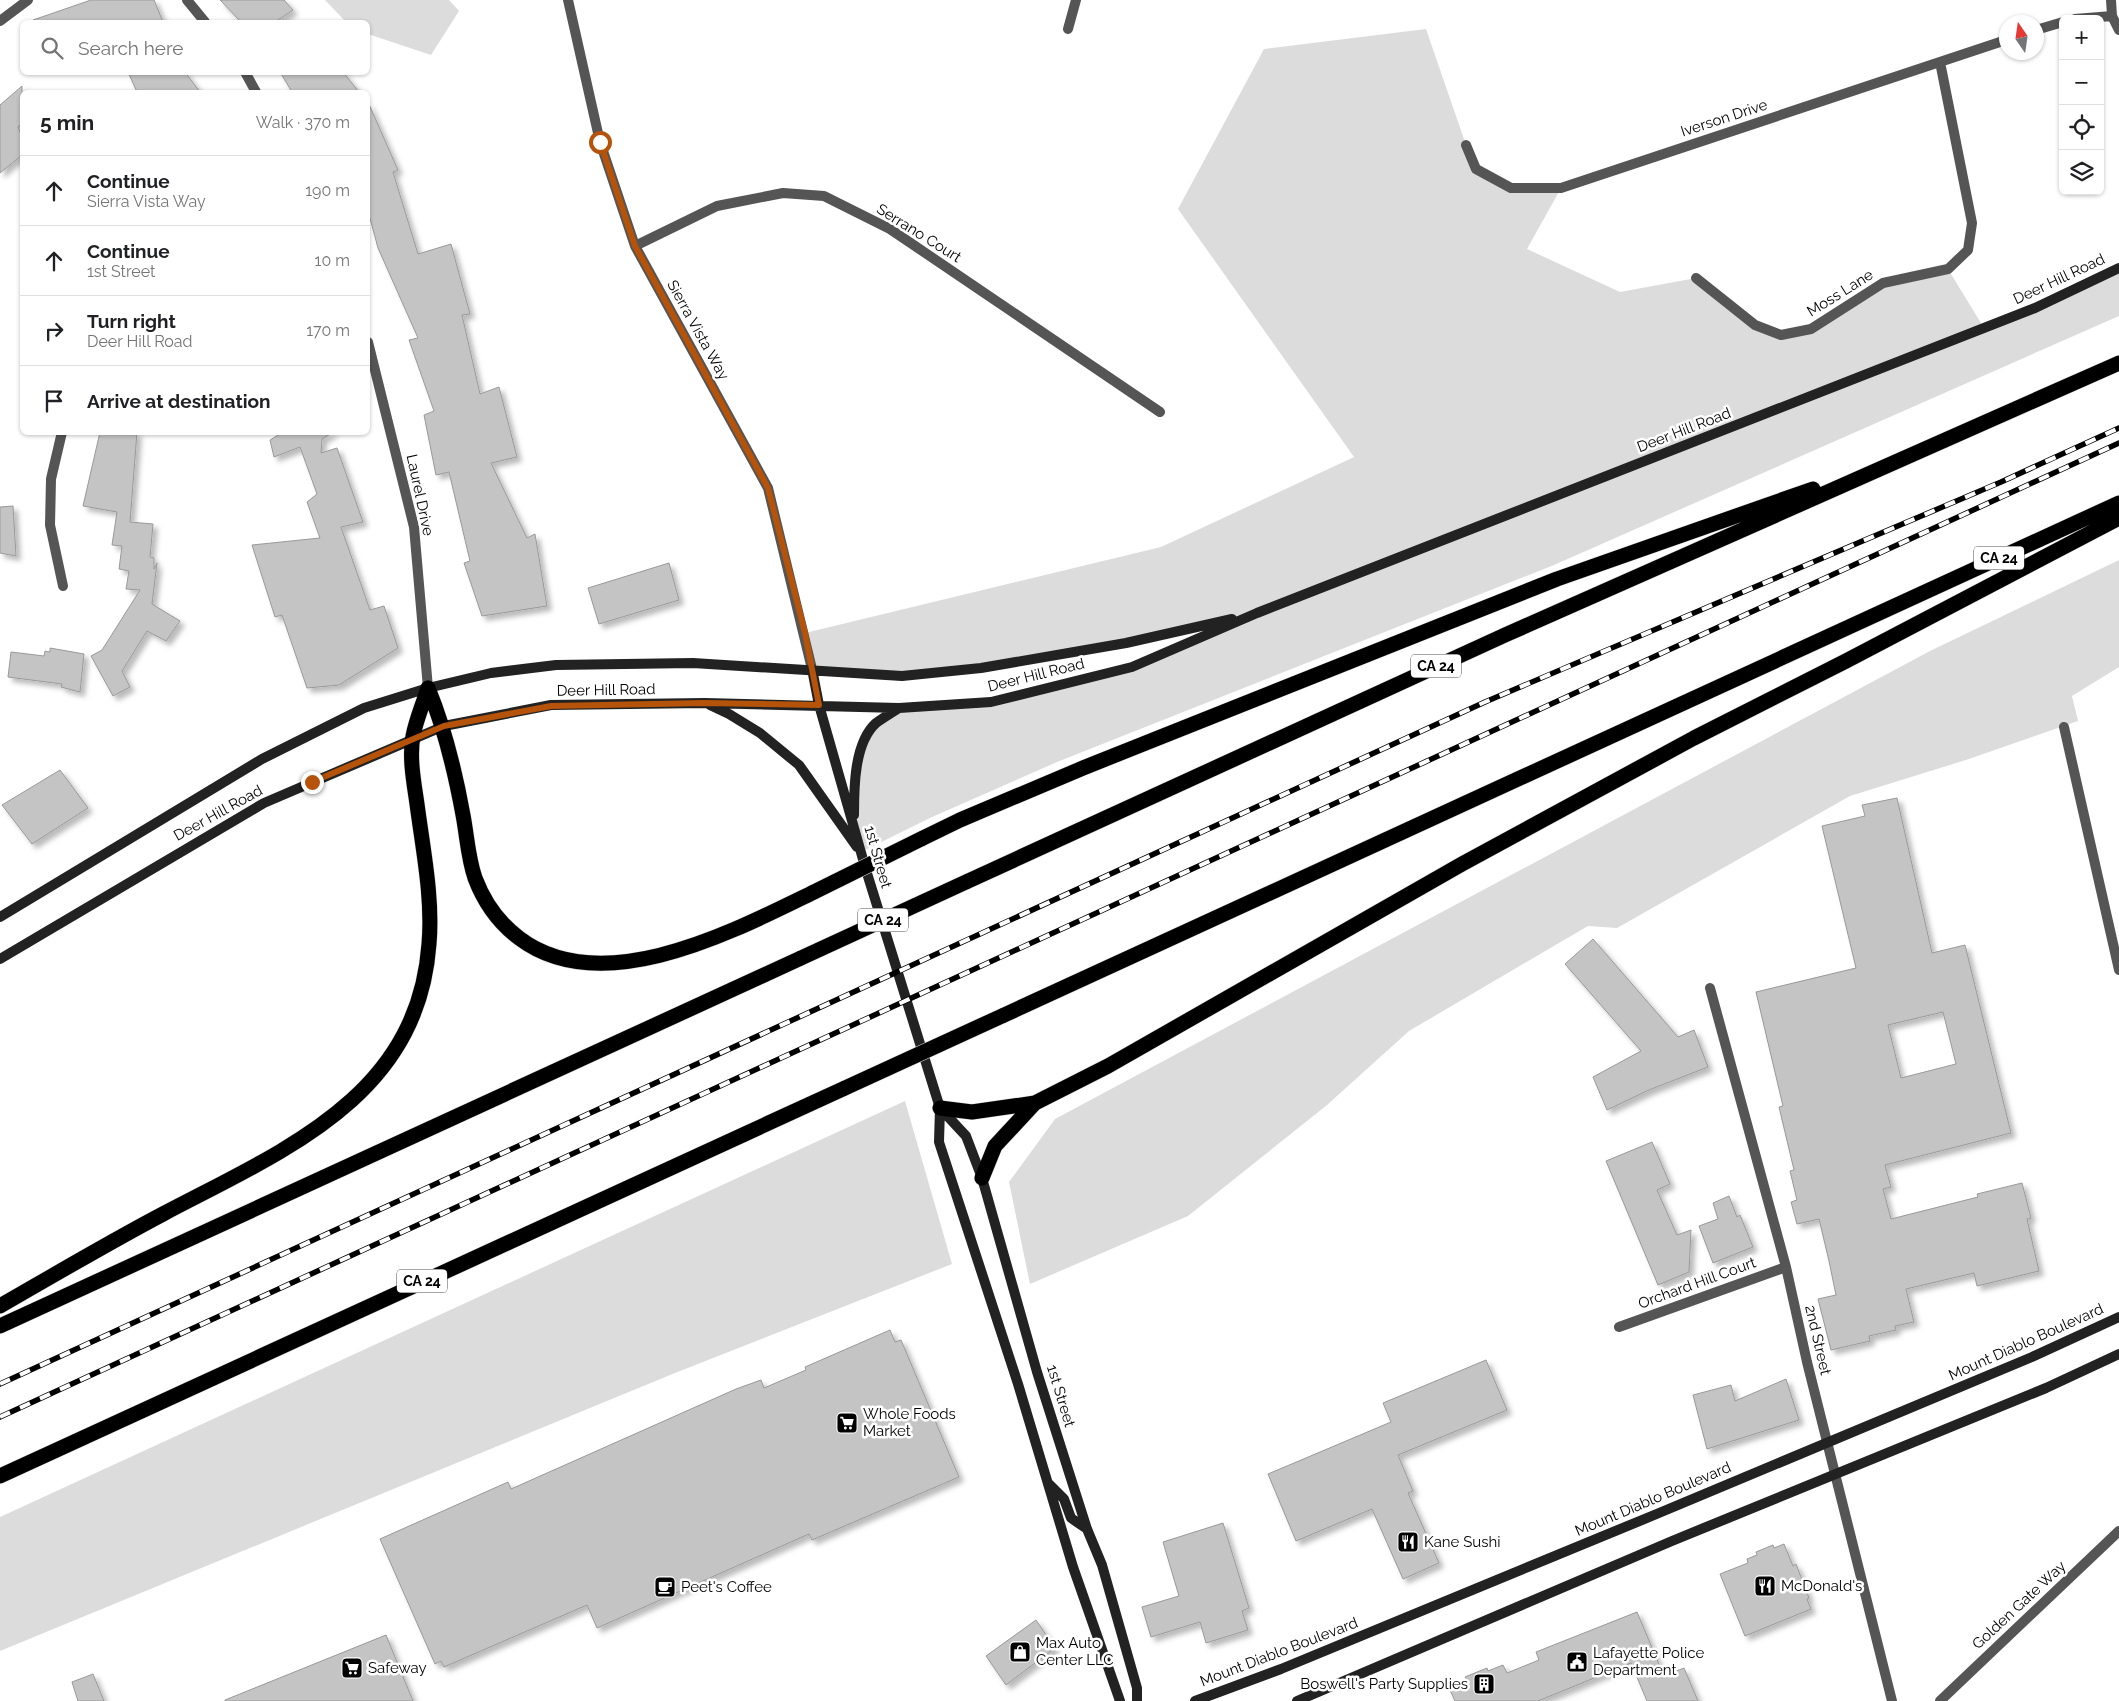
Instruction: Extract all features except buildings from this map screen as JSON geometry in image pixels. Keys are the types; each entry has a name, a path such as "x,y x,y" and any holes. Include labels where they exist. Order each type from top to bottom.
{"highway":[{"name":"CA 24","path":"0,1326 1505,635 2119,363"},
{"path":"428,688 444,726 472,865 480,889 490,908 505,926 523,941 541,952 562,959 588,964 639,961 717,935 814,892 922,839 1048,782 1557,579 1909,456"},
{"name":"CA 24","path":"0,1476 2119,503"},
{"path":"940,1108 972,1112 1035,1103 1108,1066 1470,860 1660,756 2119,518"},
{"path":"0,1306 306,1134 355,1098 389,1061 415,1012 426,976 429,955 430,916 412,771 413,737 428,688"},
{"path":"982,1178 995,1146 1035,1103"}],"street":[{"path":"0,20 28,0"},
{"path":"186,0 203,20"},
{"name":"Sierra Vista Way","path":"568,0 600,142 635,246 768,488 812,669"},
{"path":"1068,29 1076,0"},
{"path":"2111,0 2112,16 2119,30"},
{"path":"2104,17 2112,16"},
{"path":"2044,28 2059,23"},
{"name":"Iverson Drive","path":"1466,145 1476,169 1511,188 1561,188 1999,42"},
{"name":"Moss Lane","path":"1696,278 1755,325 1781,335 1811,329 1883,283 1948,269 1968,250 1972,223 1940,62"},
{"path":"247,75 255,90"},
{"name":"Serrano Court","path":"635,246 717,206 783,194 824,196 890,229 1160,412"},
{"name":"Deer Hill Road","path":"0,959 264,803 413,737 444,726 551,706 705,703 899,708 991,702 1132,667 1258,613 2035,308 2119,268"},
{"name":"Laurel Drive","path":"370,350 414,527 428,688"},
{"path":"61,435 51,480 50,525 63,586"},
{"name":"Deer Hill Road","path":"0,917 262,759 364,708 428,688 491,674 556,665 693,663 902,676 981,668 1126,644 1258,613"},
{"name":"1st Street","path":"812,669 819,705 855,832 940,1108 939,1142 1073,1567 1120,1701"},
{"path":"705,703 729,714 760,734 799,765 861,852"},
{"path":"855,832 853,784 862,748 875,725 899,708"},
{"path":"2064,727 2119,970"},
{"name":"2nd Street","path":"1710,988 1786,1267 1834,1473 1892,1701"},
{"name":"1st Street","path":"940,1108 966,1136 982,1178 1037,1372 1087,1528 1102,1565 1137,1688 1137,1701"},
{"name":"Orchard Hill Court","path":"1619,1327 1786,1267"},
{"name":"Mount Diablo Boulevard","path":"1195,1701 1281,1669 1827,1443 2032,1357 2119,1317"},
{"path":"1297,1701 1834,1473 2046,1388 2119,1354"},
{"path":"1048,1483 1064,1498 1071,1518 1087,1528"},
{"name":"Golden Gate Way","path":"1940,1701 2119,1531"}],"shaded area":[{"path":"325,0 449,0 459,11 431,55 370,35 370,20 344,20"},
{"path":"1426,29 1466,145 1477,169 1511,188 1561,188 1527,249 1620,292 1696,278 1755,325 1781,335 1811,329 1883,283 1948,269 1984,328 2119,268 2119,316 1554,565 1057,762 932,817 861,852 855,831 853,784 875,725 899,708 991,702 1132,667 1254,615 1126,643 902,676 812,669 805,633 1161,547 1354,457 1178,209 1264,49"},
{"path":"2119,560 2119,667 2072,696 2078,721 1969,759 1850,796 1617,928 1588,926 1409,1031 1327,1105 1188,1216 1030,1284 1009,1182 1055,1119 1930,651"},
{"path":"905,1101 952,1264 675,1373 0,1651 0,1517"}],"railway":[{"path":"0,1384 1485,702 2001,482 2119,428"},
{"path":"0,1417 2119,443"}],"place":[{"name":"Whole Foods Market","path":"847,1423"},
{"name":"Kane Sushi","path":"1408,1542"},
{"name":"McDonald's","path":"1765,1586"},
{"name":"Peet's Coffee","path":"665,1587"},
{"name":"Max Auto Center LLC","path":"1020,1652"},
{"name":"Lafayette Police Department","path":"1577,1662"},
{"name":"Safeway","path":"352,1668"},
{"name":"Boswell's Party Supplies","path":"1484,1684"}],"route":[{"path":"312,782 413,737 444,726 551,706 705,703 819,705 805,633 768,488 635,246 600,142"}]}
